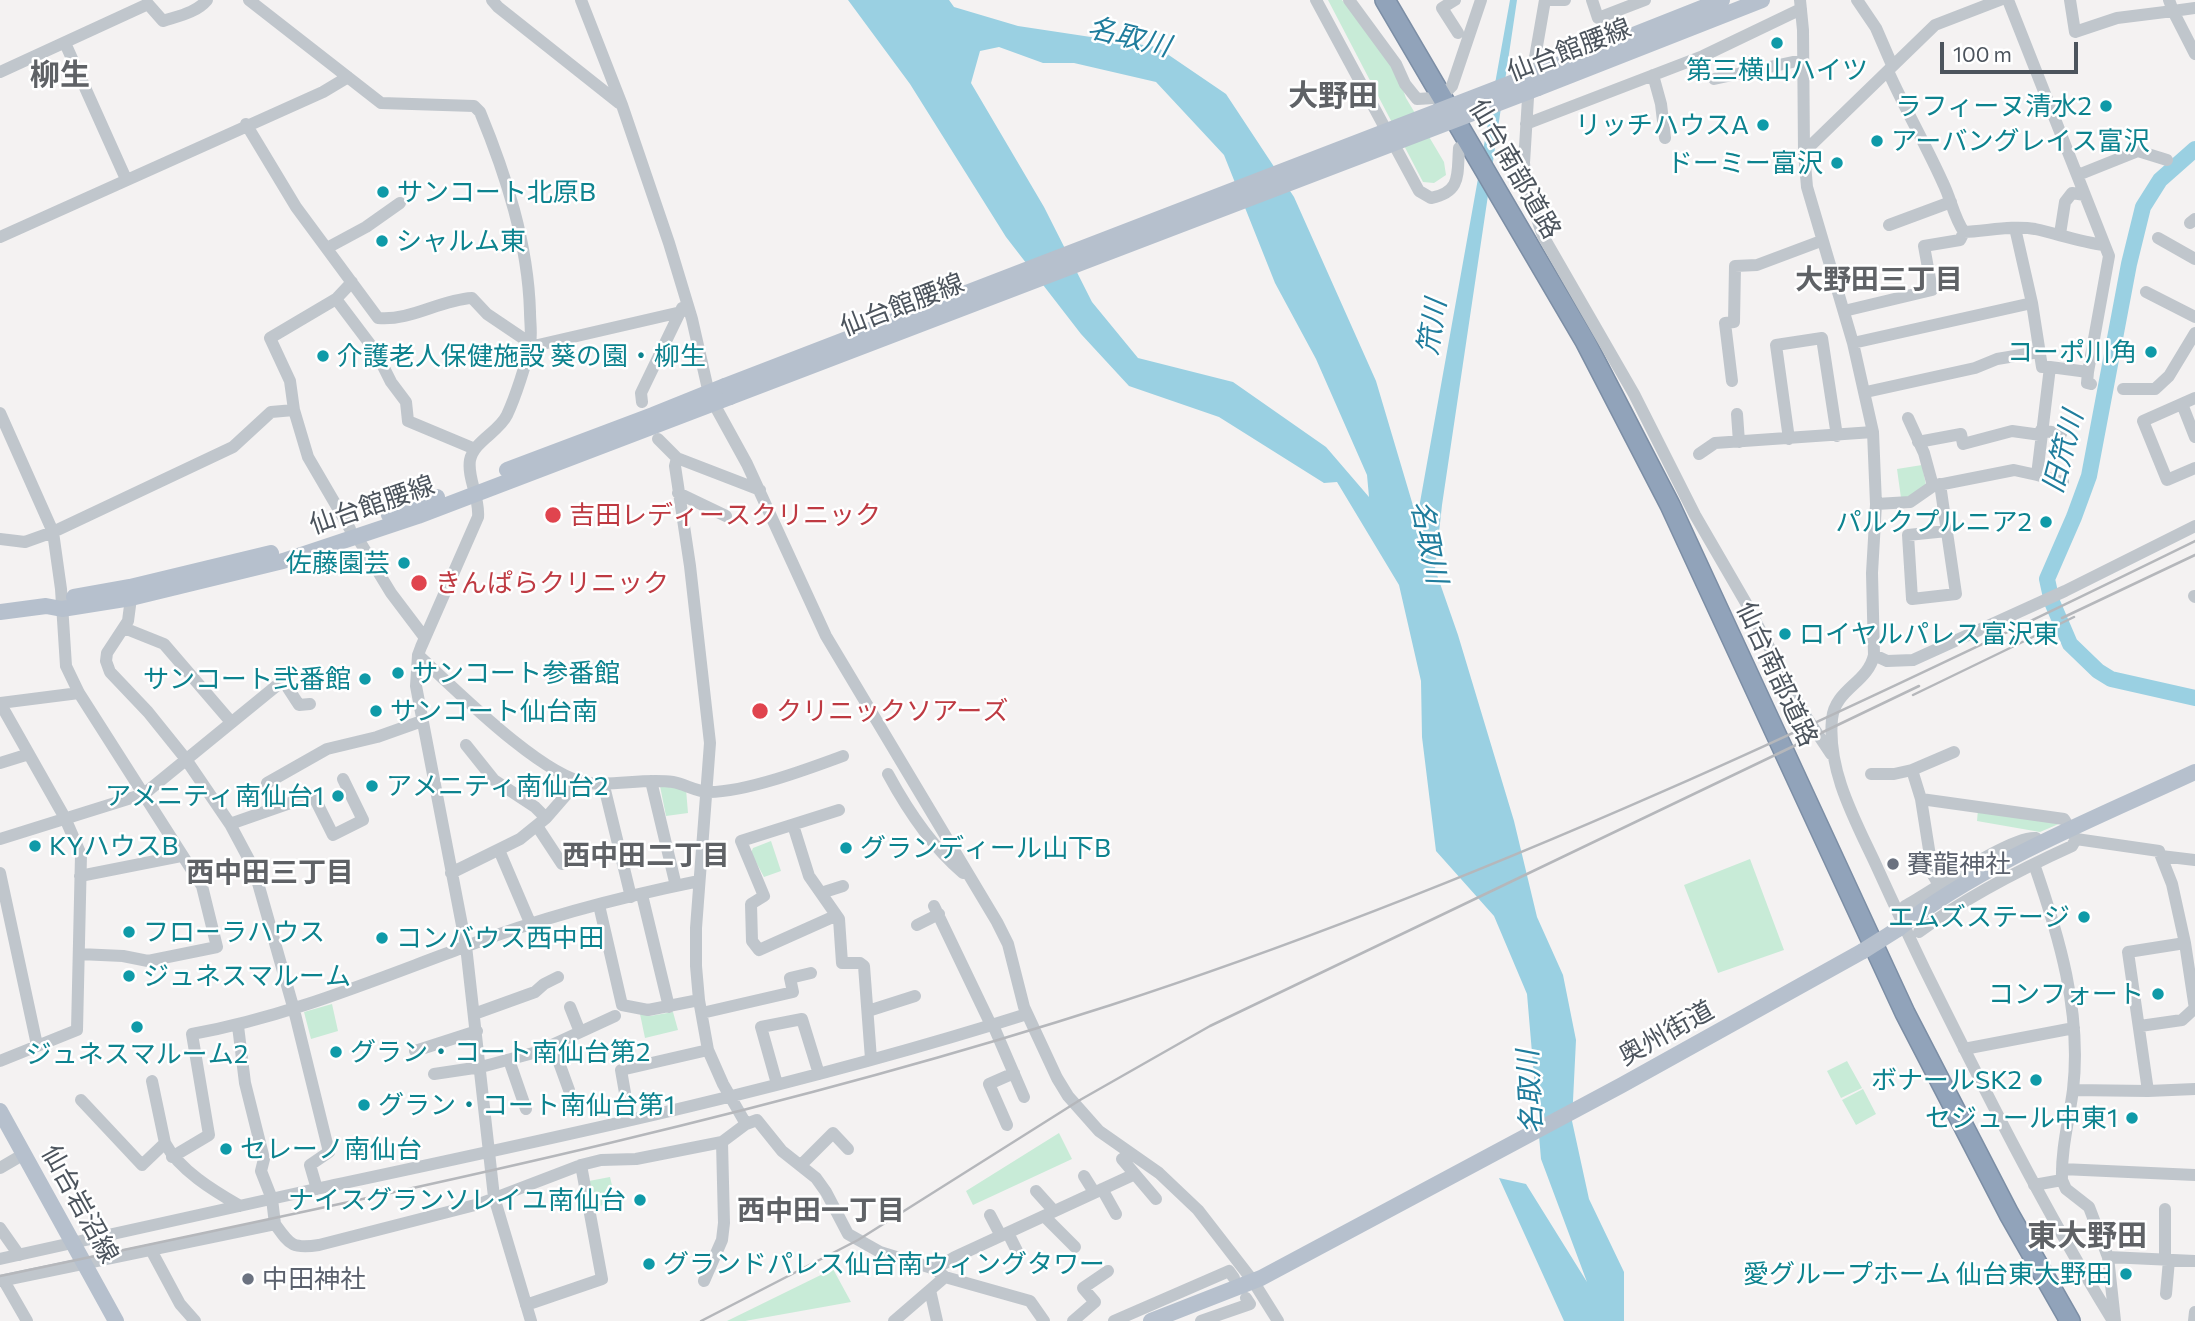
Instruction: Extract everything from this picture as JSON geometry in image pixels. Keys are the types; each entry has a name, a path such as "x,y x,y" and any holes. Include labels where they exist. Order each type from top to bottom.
{"highway":[{"name":"仙台南部道路","path":"1383,0 1463,143 1518,224 1586,341 1671,505 1905,1013 2009,1214 2070,1321"}],"main road":[{"name":"仙台館腰線","path":"1539,80 1723,0"},
{"name":"仙台館腰線","path":"0,612 131,598 258,568 475,488 590,453 712,398 1539,80 1762,0"},
{"name":"仙台館腰線","path":"62,604 353,533"},
{"name":"奥州街道","path":"1151,1321 1257,1279 1840,966 1968,883 2040,845 2074,835 2195,772"},
{"name":"仙台岩沼線","path":"0,1111 116,1321"}],"street":[{"path":"0,72 148,4 163,21 191,12 202,6 206,0"},
{"path":"249,0 381,103 474,106 480,112 506,181 521,239 529,288 530,343 506,417 475,449 471,458 478,517 418,655 416,686 466,946 494,1197 531,1321"},
{"path":"492,0 622,105"},
{"path":"581,0 622,105 686,298 712,398 760,491 826,636 997,922 1008,944 1019,993 1027,1014 1057,1078 1083,1115 1099,1131 1183,1193 1257,1279 1278,1321"},
{"path":"1316,0 1419,191 1431,198 1442,196 1453,189 1463,143"},
{"path":"1349,0 1396,64 1412,94 1417,99 1434,98"},
{"path":"1455,0 1442,8 1458,33"},
{"path":"1448,90 1452,86 1481,0"},
{"path":"1564,0 1546,0 1526,124 1524,163 1527,190 1543,236 1634,394 1695,515 1746,603 1803,712 1835,760"},
{"path":"1592,0 1598,18 1645,0"},
{"path":"1804,152 1935,25 2000,0"},
{"path":"2008,0 2109,256 2089,378 2050,367 2042,368 2032,303 2015,228"},
{"path":"2070,0 2075,32 2117,18 2171,5 2193,13"},
{"path":"1859,1 1876,28 1890,68 1964,232"},
{"path":"1526,124 1703,56 1801,5 1807,187 1853,343 1873,432 1876,504 1872,573 1874,655 1865,675 1846,690 1833,710 1832,741 1835,760 1848,805 1900,927 2034,1185 2114,1321"},
{"path":"2171,5 2195,54"},
{"path":"65,43 126,179"},
{"path":"1714,79 1802,61"},
{"path":"1653,75 1668,131"},
{"path":"0,237 246,124 323,92 348,78"},
{"path":"246,124 296,206 378,318 394,320 458,299 472,298 487,314 530,343 538,345 681,312"},
{"path":"2077,175 2138,151 2168,160"},
{"path":"2060,234 2065,202 2072,193 2085,195"},
{"path":"1889,225 1951,202"},
{"path":"327,248 400,203"},
{"path":"1964,232 2034,229 2085,243 2104,245"},
{"path":"1843,311 1932,290 1924,246 1960,240 1964,232"},
{"path":"2158,238 2195,259"},
{"path":"1732,381 1725,323 1734,322 1735,266 1757,265 1821,240"},
{"path":"352,282 336,299 270,338 290,381 294,411 308,457 391,593 425,638"},
{"path":"2146,292 2195,317"},
{"path":"642,402 641,393 686,298"},
{"path":"336,299 376,352 391,382 407,402 408,421 475,449"},
{"path":"1853,343 2032,303"},
{"path":"2123,390 2155,389 2169,376 2195,333"},
{"path":"1789,439 1776,345 1822,338 1837,436"},
{"path":"1866,392 1975,368 1997,359 2039,352"},
{"path":"2037,474 2050,367"},
{"path":"2195,398 2143,421 2167,480 2195,468"},
{"path":"2182,404 2195,437"},
{"path":"0,539 25,542 53,532 233,447 271,412 294,411"},
{"path":"0,413 53,532 66,666 79,693 202,886 217,947 148,961 123,956 79,954"},
{"path":"1737,414 1739,442"},
{"path":"1908,418 1937,485 1947,531 1956,594 1912,599 1908,535 1947,531"},
{"path":"1919,442 1961,434 1963,444 2012,431 2061,434"},
{"path":"1699,454 1715,443 1873,432"},
{"path":"658,439 677,458 760,491"},
{"path":"677,458 675,466 678,493 690,566 710,743 699,881 696,966 709,1050 730,1097 746,1124"},
{"path":"1876,504 1910,502 1937,485 2014,470 2063,482"},
{"path":"678,493 726,516"},
{"path":"1874,655 1887,661 1913,660 2065,592 2195,526"},
{"path":"131,598 131,611 124,628 107,653 106,661 110,672 148,712 185,758 229,824 254,869 294,1010 329,1152 310,1165 317,1189"},
{"path":"124,628 164,644 231,722"},
{"path":"418,655 523,748 563,773 586,783 675,782 706,793 729,791 843,756"},
{"path":"0,839 144,794 280,683 286,685 299,705 310,704"},
{"path":"0,1061 77,1030 81,855 65,818 0,703 79,693"},
{"path":"267,783 327,749 377,737 422,721"},
{"path":"466,745 494,780 535,807 562,864 580,855"},
{"path":"1871,774 1894,774 1912,770 1954,752"},
{"path":"0,763 29,754"},
{"path":"1912,770 1921,799 1933,875 1939,885"},
{"path":"888,774 905,805 944,857 971,880"},
{"path":"229,824 313,795 334,835 363,820 343,779"},
{"path":"452,873 520,839 542,822 579,780"},
{"path":"651,781 676,886"},
{"path":"603,782 669,1007"},
{"path":"1919,932 1941,915 2072,846 2074,835 2064,819 1921,799"},
{"path":"835,915 758,950 752,941 751,904 764,896 741,841 839,810"},
{"path":"793,825 809,876 839,919 842,963 860,963 864,966 872,1059"},
{"path":"2074,835 2159,851 2172,884 2185,943 2195,1009 2182,1020 2140,1026"},
{"path":"1905,906 2025,838 2036,838 2040,845"},
{"path":"499,850 531,925"},
{"path":"80,876 181,856"},
{"path":"2161,856 2195,860"},
{"path":"2034,864 2060,946 2070,992 2074,1028 2073,1090 2067,1120 2062,1175 2066,1189 2089,1207 2108,1257 2114,1321"},
{"path":"0,873 37,1045"},
{"path":"172,1157 209,1135 192,1034 238,1026 294,1010 378,981 466,946 531,925 598,905 699,881"},
{"path":"821,893 843,886"},
{"path":"598,905 622,1005 648,1010 701,1006 793,992 790,978 811,973"},
{"path":"917,925 936,910 1024,1097"},
{"path":"2148,1091 2128,952 2185,943"},
{"path":"474,1014 535,992 558,977"},
{"path":"868,1011 915,996"},
{"path":"570,1007 580,1032"},
{"path":"0,1259 490,1153 730,1097 1027,1014"},
{"path":"434,1074 481,1067 553,1046 601,1020 615,1016"},
{"path":"777,1084 761,1027 802,1019 820,1074"},
{"path":"238,1026 244,1083 264,1159 261,1171 272,1199 275,1224 289,1244 302,1248 479,1205 494,1197 601,1160 636,1159 722,1142 746,1124 757,1120 782,1151 816,1178 848,1234 880,1252 1030,1301 1044,1321"},
{"path":"1964,1049 2074,1028"},
{"path":"415,1051 477,1031"},
{"path":"553,1046 569,1090"},
{"path":"625,1093 621,1070 709,1050"},
{"path":"509,1060 526,1109"},
{"path":"1007,1125 989,1084 1014,1073"},
{"path":"152,1081 165,1143 172,1157 222,1196 240,1206"},
{"path":"2073,1090 2195,1090"},
{"path":"81,1100 142,1165 165,1143"},
{"path":"802,1166 833,1133 848,1149"},
{"path":"704,1281 722,1240 722,1142"},
{"path":"0,1168 24,1154"},
{"path":"1122,1159 1156,1199"},
{"path":"526,1305 603,1279 581,1165"},
{"path":"894,1321 930,1290 940,1273 1004,1234 1135,1174"},
{"path":"2034,1185 2062,1175 2195,1175"},
{"path":"1084,1176 1116,1214"},
{"path":"1036,1191 1075,1247"},
{"path":"2165,1209 2166,1294"},
{"path":"990,1215 1018,1253"},
{"path":"27,1321 2,1281 275,1224"},
{"path":"0,1228 19,1255"},
{"path":"151,1250 180,1304 195,1321"},
{"path":"2108,1257 2195,1261"},
{"path":"1073,1321 1095,1302 1083,1288 1108,1271"},
{"path":"1114,1321 1229,1271 1234,1279"},
{"path":"930,1290 937,1321"},
{"path":"1201,1321 1225,1318 1250,1304 1246,1298"},
{"path":"2194,1321 2195,1312"}],"green space":[{"path":"1328,0 1342,0 1398,76 1406,98 1444,162 1446,175 1434,183 1423,182"},
{"path":"1922,465 1926,485 1910,497 1901,498 1897,469"},
{"path":"660,786 686,789 688,813 666,816"},
{"path":"1978,809 2061,823 2040,832 1977,821"},
{"path":"771,841 781,871 764,877 751,853 753,848"},
{"path":"1750,859 1784,950 1718,973 1684,885"},
{"path":"332,1004 338,1031 311,1039 304,1012"},
{"path":"673,1012 678,1030 645,1038 640,1014 650,1016"},
{"path":"1847,1061 1862,1088 1841,1098 1827,1071"},
{"path":"1863,1089 1876,1114 1856,1125 1842,1100"},
{"path":"1059,1133 1072,1159 973,1205 966,1191"},
{"path":"610,1177 616,1202 595,1207 589,1181"},
{"path":"833,1269 851,1302 745,1321 727,1321"}],"water":[{"name":"名取川","path":"848,0 949,0 954,7 1018,26 1157,47 1226,94 1294,197 1376,381 1417,519 1510,0 1517,0 1442,505 1435,569 1458,635 1514,821 1537,917 1563,975 1576,1040 1572,1121 1589,1199 1624,1272 1624,1321 1564,1321 1499,1178 1526,1184 1587,1282 1541,1159 1527,994 1494,916 1436,851 1422,737 1421,681 1399,585 1337,482 1324,483 1219,417 1129,386 1081,334 1006,237 910,84","holes":["999,47 1043,63 1074,63 1156,82 1224,155 1275,283 1316,359 1367,475 1369,497 1326,447 1233,382 1138,358 1092,302 1044,207 971,83 980,51"]}],"waterway":[{"name":"旧笊川","path":"2195,149 2160,180 2143,207 2129,264 2089,476 2047,579 2052,602 2070,644 2098,671 2111,679 2195,698"}],"railway":[{"path":"0,1276 559,1155 837,1086 1111,1005 1251,957 1526,850 1796,732 2195,541"},
{"path":"2062,618 2195,555"},
{"path":"1913,695 2074,617"},
{"path":"701,1321 858,1240 1080,1100 1210,1026 1919,686"}],"place":[{"name":"第三横山ハイツ","path":"1777,43"},
{"name":"ラフィーヌ清水2","path":"2106,106"},
{"name":"リッチハウスA","path":"1763,125"},
{"name":"アーバングレイス富沢","path":"1877,141"},
{"name":"ドーミー富沢","path":"1837,163"},
{"name":"サンコート北原B","path":"383,192"},
{"name":"シャルム東","path":"382,241"},
{"name":"コーポ川角","path":"2151,352"},
{"name":"介護老人保健施設 葵の園・柳生","path":"323,356"},
{"name":"吉田レディースクリニック","path":"553,515"},
{"name":"パルクプルニア2","path":"2046,522"},
{"name":"佐藤園芸","path":"404,563"},
{"name":"きんぱらクリニック","path":"419,583"},
{"name":"ロイヤルパレス富沢東","path":"1785,634"},
{"name":"サンコート参番館","path":"398,673"},
{"name":"サンコート弐番館","path":"365,679"},
{"name":"サンコート仙台南","path":"376,711"},
{"name":"クリニックソアーズ","path":"760,711"},
{"name":"アメニティ南仙台2","path":"372,786"},
{"name":"アメニティ南仙台1","path":"338,796"},
{"name":"KYハウスB","path":"35,846"},
{"name":"グランディール山下B","path":"846,848"},
{"name":"賽龍神社","path":"1893,864"},
{"name":"エムズステージ","path":"2084,917"},
{"name":"フローラハウス","path":"129,932"},
{"name":"コンバウス西中田","path":"382,938"},
{"name":"ジュネスマルーム","path":"129,976"},
{"name":"コンフォート","path":"2158,994"},
{"name":"ジュネスマルーム2","path":"137,1027"},
{"name":"グラン・コート南仙台第2","path":"336,1052"},
{"name":"ボナールSK2","path":"2036,1080"},
{"name":"グラン・コート南仙台第1","path":"364,1105"},
{"name":"セジュール中東1","path":"2132,1118"},
{"name":"セレーノ南仙台","path":"226,1149"},
{"name":"ナイスグランソレイユ南仙台","path":"640,1200"},
{"name":"グランドパレス仙台南ウィングタワー","path":"649,1264"},
{"name":"愛グループホーム 仙台東大野田","path":"2126,1274"},
{"name":"中田神社","path":"248,1279"}],"district":[{"name":"柳生","path":"60,75"},
{"name":"大野田","path":"1333,96"},
{"name":"大野田三丁目","path":"1879,280"},
{"name":"西中田二丁目","path":"646,856"},
{"name":"西中田三丁目","path":"270,873"},
{"name":"西中田一丁目","path":"821,1211"},
{"name":"東大野田","path":"2087,1236"}],"water label":[{"name":"笊川","path":"1432,327"}]}
